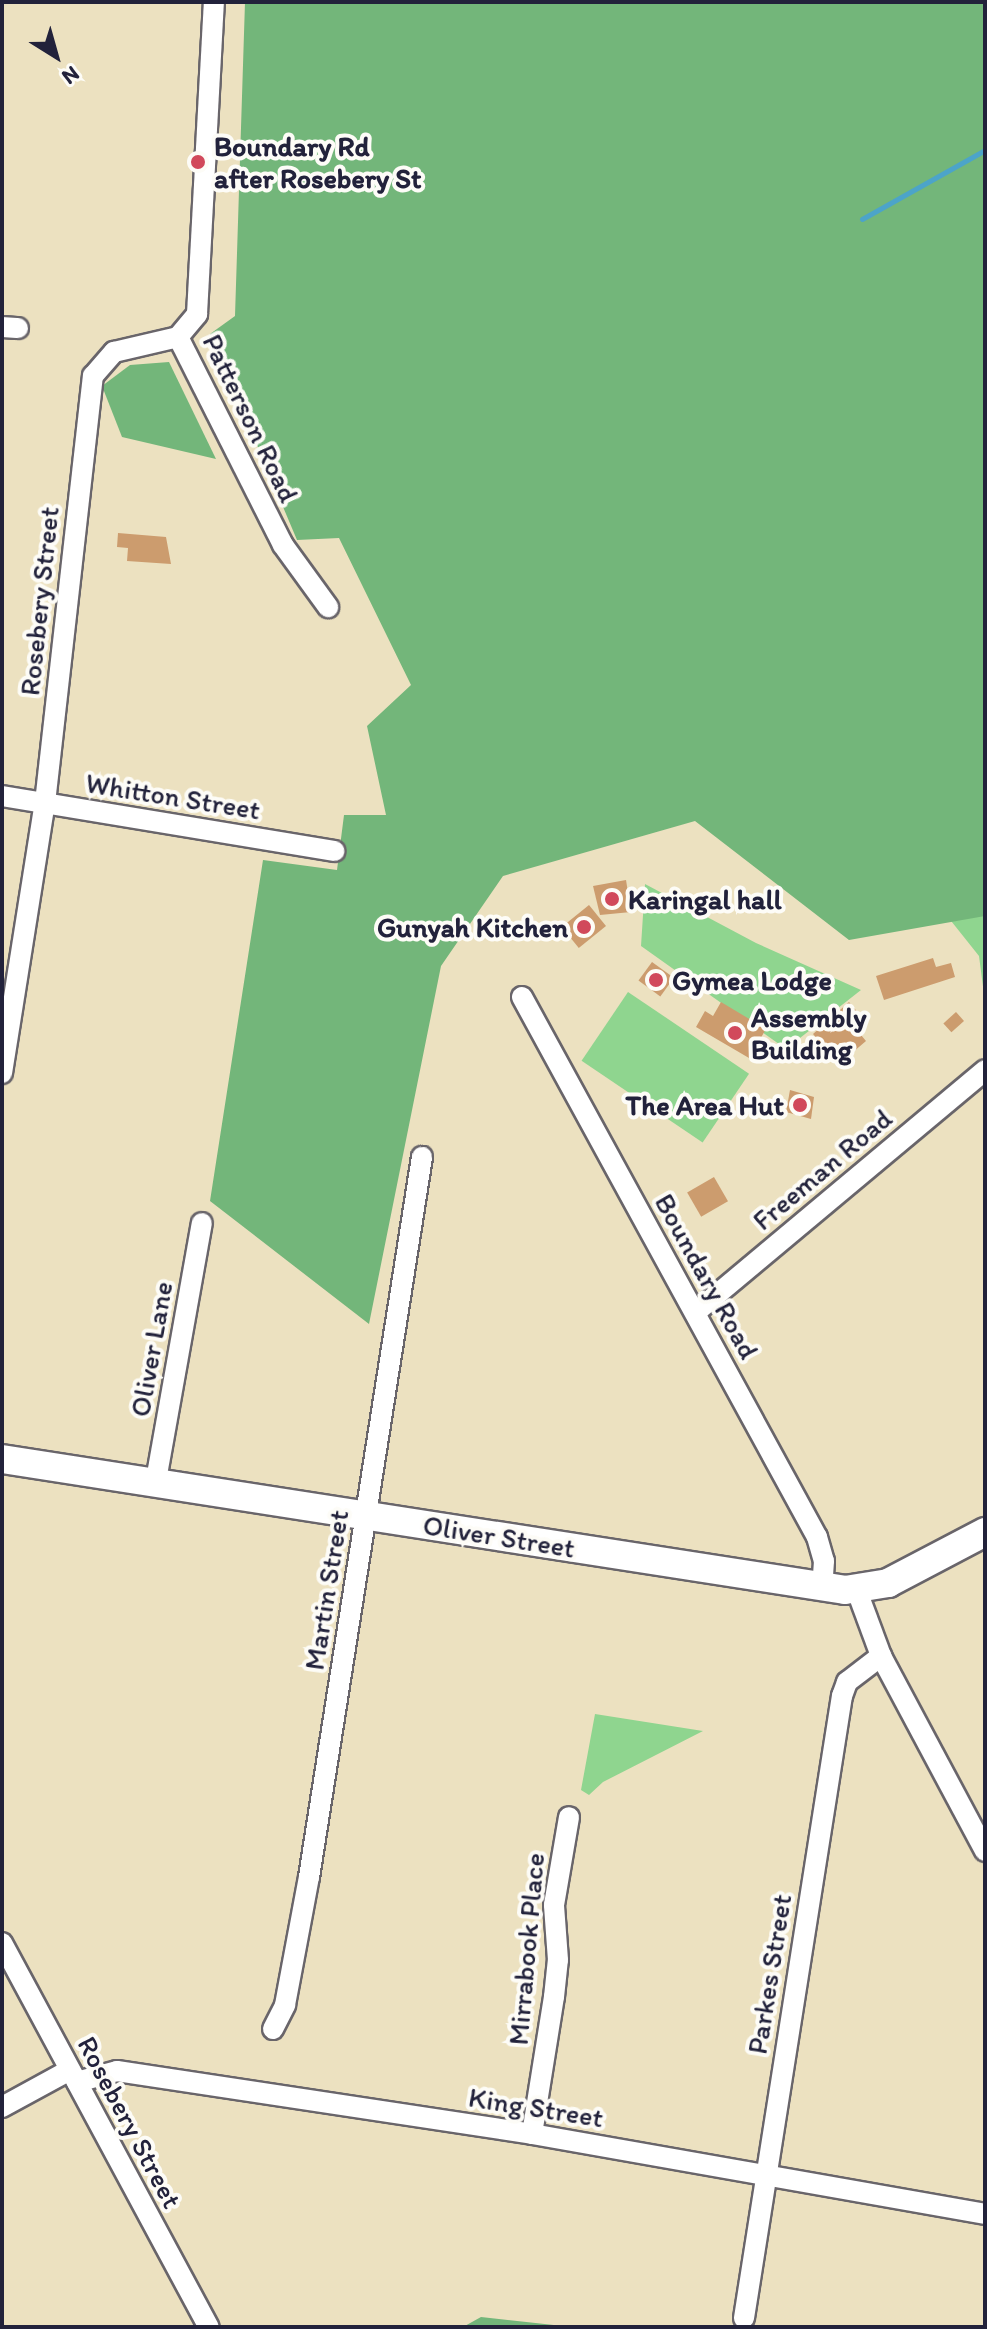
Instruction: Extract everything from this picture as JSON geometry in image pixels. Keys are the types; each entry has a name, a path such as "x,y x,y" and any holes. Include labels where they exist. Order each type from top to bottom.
{"street":[{"name":"Patterson Road","path":"214,2 200,299 192,322 178,337 283,545 328,607"},
{"name":"Rosebery Street","path":"2,1073 45,803 93,376 114,352 178,337"},
{"name":"Whitton Street","path":"2,796 334,851"},
{"name":"Boundary Road","path":"522,997 817,1537 824,1561 822,1587"},
{"name":"Freeman Road","path":"696,1312 985,1070"},
{"name":"Martin Street","path":"273,2029 285,2005 367,1515 422,1157"},
{"name":"Oliver Lane","path":"155,1486 202,1223"},
{"name":"Oliver Street","path":"2,1459 155,1486 367,1515 857,1591 888,1583 985,1532"},
{"path":"857,1591 881,1656 983,1843"},
{"name":"Parkes Street","path":"744,2318 842,1696 847,1682 881,1656"},
{"name":"Mirrabook Place","path":"532,2134 554,1997 558,1960 554,1905 569,1817"},
{"name":"Rosebery Street","path":"2,1943 209,2327"},
{"name":"King Street","path":"2,2107 74,2076 117,2071 532,2134 985,2214"}],"green space":[{"path":"245,2 985,2 985,916 849,940 695,821 503,876 441,966 369,1324 210,1201 263,860 337,870 344,815 386,815 367,726 411,685 339,538 297,540 210,334 235,316"},
{"path":"169,362 216,459 122,437 102,386 130,365"},
{"path":"645,884 756,943 861,990 786,1049 641,946"},
{"path":"985,890 985,1002 979,956 928,892"},
{"path":"628,992 749,1074 703,1142 582,1061"},
{"path":"595,1714 703,1731 603,1782 589,1795 581,1790"},
{"path":"481,2317 572,2327 463,2327"}],"building":[{"path":"118,533 166,537 171,564 127,561 128,548 117,547"},
{"name":"Karingal hall","path":"626,880 631,912 600,915 593,886"},
{"name":"Gunyah Kitchen","path":"589,905 606,926 579,948 562,927"},
{"path":"933,958 936,967 951,963 955,977 884,1000 876,976"},
{"name":"Gymea Lodge","path":"652,962 674,978 660,996 638,981"},
{"name":"Assembly Building","path":"721,1002 766,1029 749,1058 696,1027 705,1011 713,1016"},
{"path":"849,1002 865,1021 856,1029 866,1041 839,1064 813,1034"},
{"path":"956,1012 964,1021 951,1032 943,1023"},
{"name":"The Area Hut","path":"790,1090 814,1097 811,1119 786,1112"},
{"path":"714,1177 728,1201 701,1217 687,1192"}],"waterway":[{"path":"862,219 985,150"}],"place":[{"name":"Boundary Rd after Rosebery St","path":"198,162"},
{"name":"Karingal hall","path":"612,899"},
{"name":"Gunyah Kitchen","path":"584,927"},
{"name":"Gymea Lodge","path":"656,980"},
{"name":"Assembly Building","path":"735,1033"},
{"name":"The Area Hut","path":"800,1105"}]}
